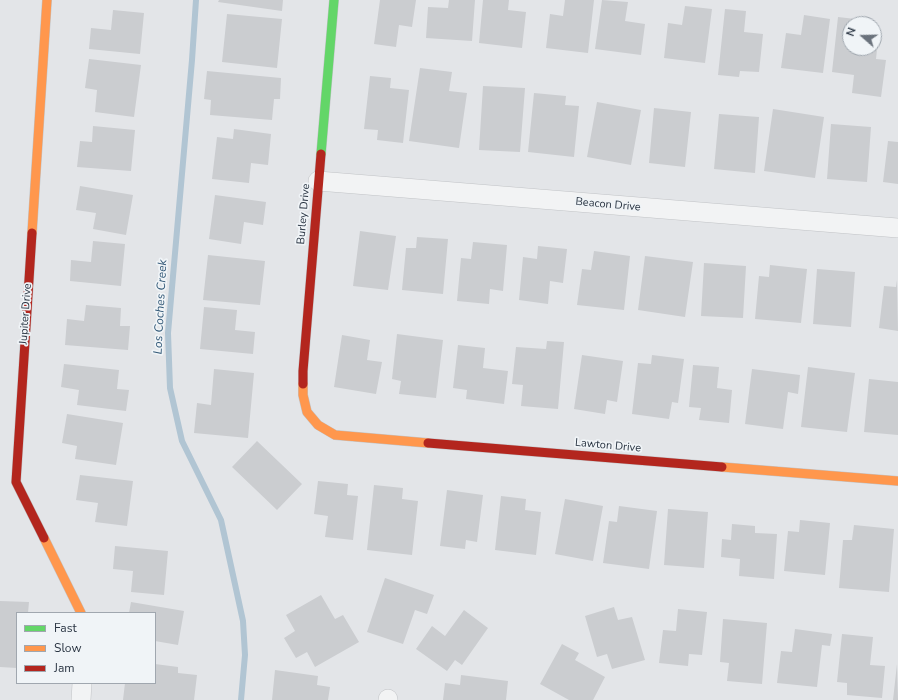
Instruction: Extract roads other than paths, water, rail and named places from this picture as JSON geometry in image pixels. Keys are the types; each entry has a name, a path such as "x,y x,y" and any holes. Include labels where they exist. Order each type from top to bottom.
{"street":[{"name":"Jupiter Drive","path":"47,0 16,482 81,612"},
{"name":"Burley Drive","path":"318,425 307,412 303,395 303,363 334,0"},
{"name":"Beacon Drive","path":"318,181 898,228"},
{"name":"Lawton Drive","path":"318,425 335,435 354,437 898,481"},
{"path":"81,700 82,684"}],"waterway":[{"name":"Los Coches Creek","path":"196,0 168,333 170,388 182,441 221,520 243,621 245,655 241,700"}]}
